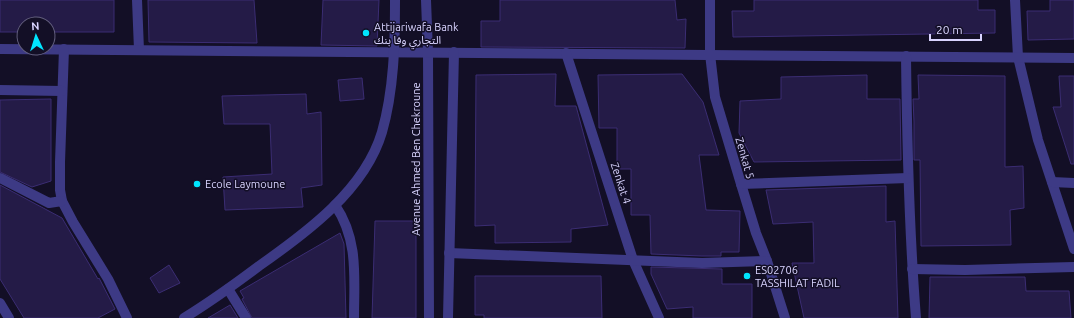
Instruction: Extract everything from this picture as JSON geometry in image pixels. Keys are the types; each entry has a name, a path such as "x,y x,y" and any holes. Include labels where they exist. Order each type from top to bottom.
{"street":[{"path":"137,0 139,50"},
{"path":"184,318 277,254 335,205 362,174 382,133 390,96 394,52 395,0"},
{"name":"Avenue Ahmed Ben Chekroune","path":"426,0 428,52 429,318"},
{"name":"Zenkat 5","path":"710,0 710,54 716,97 756,233 767,261 785,318"},
{"path":"1015,0 1018,57 1038,140 1074,249"},
{"path":"0,49 1074,58"},
{"path":"64,49 60,175 62,201 70,218 108,279 127,318"},
{"path":"448,318 454,52"},
{"name":"Zenkat 4","path":"566,53 633,260 659,318"},
{"path":"906,56 908,178 912,270 916,318"},
{"path":"0,90 62,91"},
{"path":"0,178 49,203 62,201"},
{"path":"741,184 908,178"},
{"path":"1052,182 1074,183"},
{"path":"335,205 346,223 352,245 354,267 354,318"},
{"path":"449,253 702,263 767,261"},
{"path":"912,270 1074,267"},
{"path":"228,289 246,318"},
{"path":"0,303 9,318"}],"building":[{"path":"0,0 114,0 114,32 56,32 56,16 16,16 16,32 0,32"},
{"path":"148,0 254,0 257,43 149,42"},
{"path":"323,0 379,0 377,46 321,45"},
{"path":"500,0 675,0 677,20 686,19 685,48 481,47 481,21 500,21"},
{"path":"754,0 978,0 978,10 995,10 995,33 733,37 732,11 754,11"},
{"path":"1050,0 1074,0 1074,39 1028,40 1027,11 1050,11"},
{"path":"556,74 555,106 576,106 608,225 571,229 571,242 495,243 495,225 475,226 476,75"},
{"path":"682,74 703,102 719,155 699,155 706,210 740,211 739,252 721,252 721,256 651,254 650,215 631,215 631,169 617,169 617,128 599,128 598,75"},
{"path":"867,75 867,99 900,99 901,160 754,162 739,133 740,101 781,99 781,77"},
{"path":"918,75 1005,76 1005,167 1023,166 1024,208 1010,210 1011,245 921,246 920,160 914,160 913,99 919,99"},
{"path":"1059,76 1074,76 1074,164 1071,164 1053,107 1061,107"},
{"path":"362,78 364,99 340,101 338,80"},
{"path":"306,94 307,114 321,112 322,185 301,188 303,207 225,210 223,177 272,174 270,124 224,124 222,96"},
{"path":"51,99 51,181 32,187 0,172 0,100"},
{"path":"0,185 62,218 98,279 99,278 115,309 98,318 24,318 0,279"},
{"path":"886,186 886,222 895,221 898,318 804,318 792,263 814,263 813,222 773,224 766,190"},
{"path":"375,221 416,221 416,318 372,318"},
{"path":"340,233 344,244 346,318 252,318 242,299 244,298 240,291"},
{"path":"169,265 180,283 159,293 150,278"},
{"path":"651,267 722,269 722,284 752,284 752,318 693,318 693,307 667,309 651,274"},
{"path":"475,276 601,276 602,318 484,318 484,315 475,315"},
{"path":"930,277 1025,277 1026,291 1069,291 1071,318 929,318"},
{"path":"230,305 238,318 208,318"}],"place":[{"name":"Attijariwafa Bank التجاري وفا بنك","path":"366,33"},
{"name":"Ecole Laymoune","path":"197,184"},
{"name":"ES02706 TASSHILAT FADIL","path":"747,276"}]}
